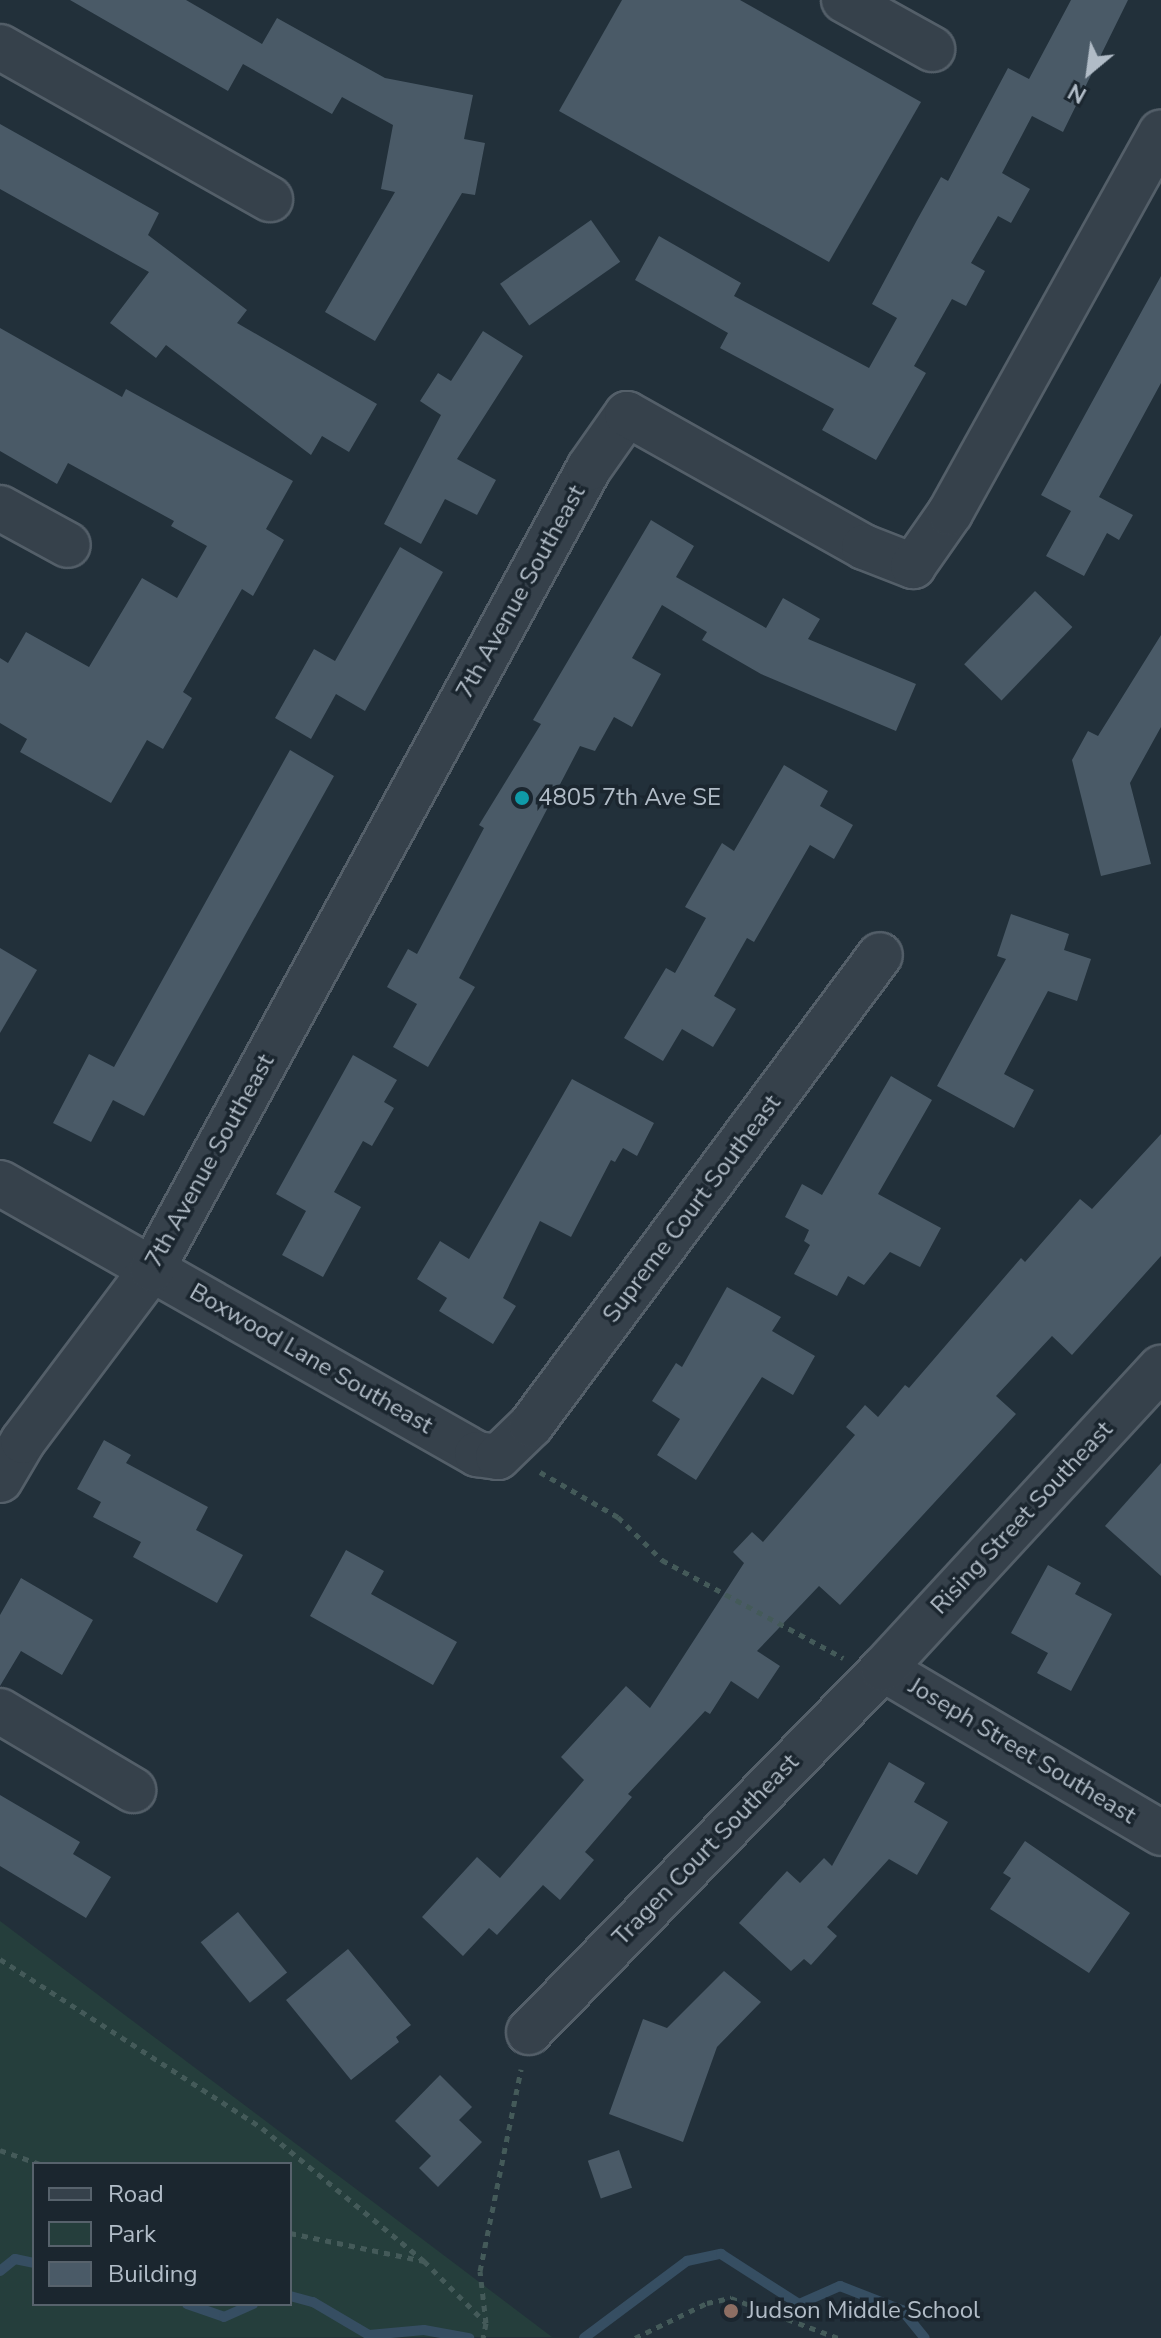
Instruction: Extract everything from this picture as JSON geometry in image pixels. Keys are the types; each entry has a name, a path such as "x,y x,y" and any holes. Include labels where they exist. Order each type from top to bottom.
{"street":[{"path":"844,0 932,49"},
{"path":"0,47 270,199"},
{"name":"7th Avenue Southeast","path":"0,1480 23,1441 152,1269 589,468 627,414 864,547 913,566 950,513 1161,133"},
{"path":"0,508 68,545"},
{"name":"Supreme Court Southeast","path":"498,1457 531,1425 880,955"},
{"name":"Boxwood Lane Southeast","path":"0,1183 477,1454 498,1457"},
{"name":"Rising Street Southeast","path":"883,1669 1161,1368"},
{"name":"Joseph Street Southeast","path":"883,1669 1161,1833"},
{"name":"Tragen Court Southeast","path":"529,2032 883,1669"},
{"path":"0,1711 133,1790"}],"path":[{"path":"498,1457 567,1484 633,1527 662,1560 844,1659 883,1669"},
{"path":"0,1959 262,2128 424,2261 486,2323"},
{"path":"483,2338 486,2323 480,2271 529,2032"},
{"path":"0,2150 34,2162"},
{"path":"292,2233 424,2261"},
{"path":"635,2338 707,2303 731,2298 838,2338"}],"green space":[{"path":"0,1921 552,2337 0,2338"}],"building":[{"path":"70,0 186,0 262,44 277,18 385,78 473,95 464,139 485,143 475,195 462,193 375,341 325,312 395,192 381,189 393,125 342,97 332,114 243,64 228,91"},
{"path":"622,0 740,0 921,102 829,262 559,111"},
{"path":"1071,0 1128,0 1063,132 1032,116 1002,173 1030,189 1011,223 998,216 971,263 985,271 966,306 952,299 914,366 926,373 876,460 822,430 834,409 720,348 728,333 635,280 659,236 741,283 734,296 869,368 897,318 872,304 917,220 941,177 948,181 1008,68 1029,79"},
{"path":"0,124 159,213 148,235 247,310 237,323 377,404 349,452 322,436 311,455 166,345 156,358 110,323 149,272 0,189"},
{"path":"591,220 620,262 529,325 500,284"},
{"path":"1161,276 1161,383 1099,497 1133,515 1119,540 1107,533 1084,576 1046,556 1071,511 1041,495"},
{"path":"0,328 122,397 126,389 293,481 266,529 284,540 253,596 242,589 183,692 192,698 163,749 147,740 111,803 20,752 27,739 0,723 0,658 8,663 26,632 89,667 142,578 177,598 207,546 171,526 174,521 68,463 57,484 0,451"},
{"path":"483,331 523,356 457,459 496,480 477,515 445,499 421,544 384,524 441,415 420,401 438,373 451,381"},
{"path":"651,520 694,546 676,577 766,628 783,598 820,619 808,639 916,684 896,731 761,674 702,640 707,632 662,605 632,658 661,674 632,727 614,717 595,751 580,746 459,978 475,987 428,1067 393,1047 417,1004 387,987 408,949 417,954 484,828 479,825 541,724 533,720"},
{"path":"400,547 443,572 365,711 336,694 311,739 275,718 314,649 335,661"},
{"path":"1035,591 1072,627 1002,700 964,664"},
{"path":"1161,635 1161,727 1130,783 1151,864 1101,876 1072,760 1088,731 1098,736"},
{"path":"290,750 334,776 144,1116 113,1100 91,1142 53,1123 89,1054 114,1067"},
{"path":"784,765 828,791 820,806 853,825 834,859 810,845 754,942 747,938 714,996 736,1009 713,1047 682,1029 663,1061 624,1038 666,968 675,973 706,918 685,907 722,843 734,851"},
{"path":"1011,914 1069,934 1064,950 1091,959 1077,1001 1048,991 1004,1074 1034,1090 1014,1128 937,1086 1006,959 997,956"},
{"path":"0,948 37,970 0,1033"},
{"path":"353,1055 397,1080 384,1102 394,1108 372,1146 363,1141 334,1192 361,1207 323,1277 282,1255 306,1211 276,1194"},
{"path":"891,1076 932,1100 878,1194 941,1228 920,1267 890,1252 864,1285 848,1276 837,1296 794,1274 810,1245 804,1241 809,1230 785,1217 802,1184 822,1195"},
{"path":"572,1079 654,1123 637,1156 623,1148 615,1162 611,1160 571,1237 540,1221 503,1298 516,1306 493,1344 439,1311 447,1298 417,1279 440,1241 469,1259"},
{"path":"1161,1134 1161,1256 1072,1355 1052,1336 996,1396 1016,1414 840,1605 819,1586 757,1651 780,1666 758,1699 731,1681 710,1714 705,1711 628,1794 632,1797 585,1852 594,1860 560,1900 543,1885 497,1935 489,1928 463,1956 422,1917 477,1857 500,1878 584,1780 561,1757 626,1686 650,1708 744,1563 733,1552 752,1532 763,1542 855,1435 846,1427 865,1405 878,1417 905,1385 909,1388 1021,1258 1025,1262 1080,1199 1092,1209"},
{"path":"727,1287 781,1317 772,1331 815,1356 793,1395 762,1377 696,1480 657,1455 680,1419 652,1401 676,1363 682,1367"},
{"path":"104,1440 131,1455 126,1463 208,1507 196,1530 243,1555 217,1603 133,1557 141,1542 93,1517 101,1502 77,1489"},
{"path":"1161,1463 1161,1576 1105,1526"},
{"path":"346,1550 384,1571 371,1594 457,1642 433,1685 310,1616"},
{"path":"1048,1565 1081,1583 1075,1594 1112,1614 1071,1691 1037,1673 1048,1653 1011,1633"},
{"path":"21,1578 93,1620 62,1675 21,1651 0,1686 0,1615"},
{"path":"889,1762 925,1783 914,1802 948,1822 917,1875 889,1859 827,1927 837,1936 811,1965 804,1959 791,1971 739,1923 787,1871 800,1883 824,1858 832,1866"},
{"path":"0,1795 80,1842 73,1854 111,1877 86,1918 0,1866"},
{"path":"1025,1841 1130,1913 1089,1973 990,1909 1011,1878 1003,1873"},
{"path":"238,1912 287,1973 250,2003 201,1942"},
{"path":"348,1949 411,2025 396,2037 399,2042 351,2080 286,2000"},
{"path":"724,1971 761,2002 717,2047 683,2142 609,2114 643,2019 667,2028"},
{"path":"440,2075 472,2107 459,2120 482,2142 438,2187 419,2168 431,2156 395,2121"},
{"path":"619,2150 632,2188 601,2199 588,2161"}],"waterway":[{"path":"584,2338 687,2261 721,2254 799,2304 840,2286 902,2310 925,2338"},
{"path":"0,2271 15,2259 32,2263"},
{"path":"292,2297 313,2302 369,2335 424,2330 469,2338"},
{"path":"193,2306 224,2317 249,2306"}],"place":[{"name":"4805 7th Ave SE","path":"522,798"},
{"name":"Judson Middle School","path":"731,2311"}]}
